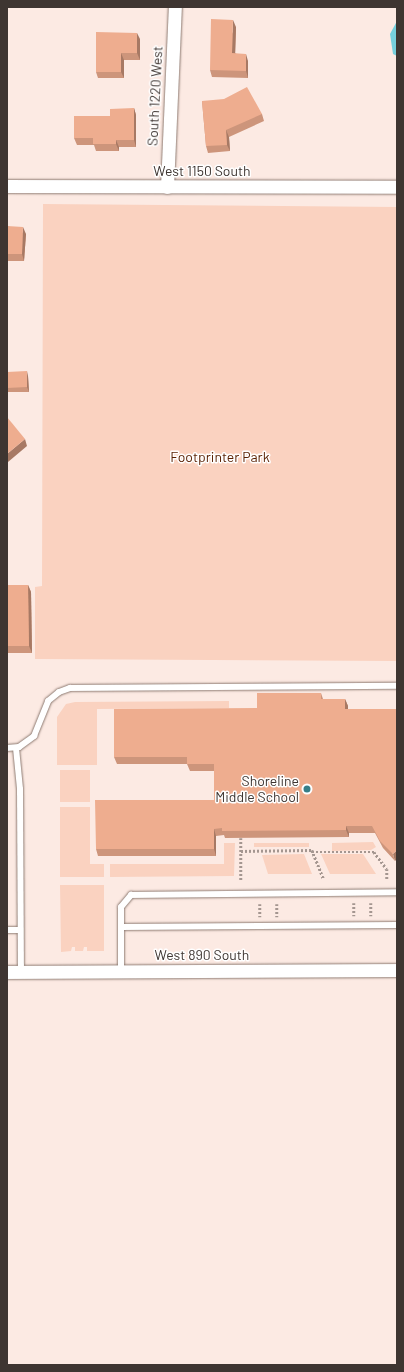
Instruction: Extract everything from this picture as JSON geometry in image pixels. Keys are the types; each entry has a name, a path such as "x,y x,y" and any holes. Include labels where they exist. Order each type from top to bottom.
{"street":[{"name":"South 1220 West","path":"166,187 175,7"},
{"name":"West 1150 South","path":"7,186 397,187"},
{"name":"West 890 South","path":"7,972 397,970"}],"lane":[{"path":"7,748 16,748 26,744 37,733 44,708 51,699 59,692 70,688 397,686"},
{"path":"16,748 20,789 21,973"},
{"path":"121,972 120,927 123,902 138,893 397,892"},
{"path":"120,927 397,925"},
{"path":"7,930 20,930"}],"path":[{"path":"241,838 241,880"},
{"path":"241,851 374,852 387,869 387,879"},
{"path":"312,852 324,879"},
{"path":"354,903 354,916"},
{"path":"371,903 371,916"},
{"path":"260,904 260,917"},
{"path":"277,904 277,917"}],"green space":[{"name":"Footprinter Park","path":"43,204 397,207 397,661 35,659 35,587 42,586"},
{"path":"229,701 229,708 97,709 97,765 57,765 57,717 66,704 75,702"},
{"path":"60,770 90,770 90,802 60,802"},
{"path":"60,807 90,807 90,864 104,864 104,877 60,877"},
{"path":"373,842 376,847 371,850 332,851 332,843"},
{"path":"224,843 235,843 234,876 110,877 110,864 224,864"},
{"path":"254,843 309,843 309,847 254,847"},
{"path":"304,854 312,874 268,874 262,855"},
{"path":"321,854 363,854 376,874 330,874"},
{"path":"60,885 104,885 104,951 87,951 87,947 84,947 83,951 75,951 75,947 72,947 71,951 61,952"}],"water":[{"path":"397,21 397,56 393,54 390,34"}],"building":[{"path":"211,19 233,20 232,53 246,54 246,71 210,70"},
{"path":"96,32 137,33 137,53 121,53 121,72 96,72"},
{"path":"247,87 262,114 226,130 227,145 206,146 202,101 224,99"},
{"path":"134,108 134,140 116,140 116,144 93,144 93,138 74,138 74,116 110,116 110,109"},
{"path":"7,226 23,227 22,254 7,254"},
{"path":"27,371 27,387 7,388 7,372"},
{"path":"7,417 25,439 7,454"},
{"path":"7,585 28,585 29,646 7,646"},
{"name":"Shoreline Middle School","path":"257,693 321,693 321,699 345,699 345,709 397,709 397,850 393,854 380,841 372,826 346,826 346,830 222,831 222,828 214,829 214,849 96,849 95,800 214,800 214,764 187,764 187,757 114,757 114,709 257,708"}],"place":[{"name":"Shoreline Middle School","path":"307,789"}]}
